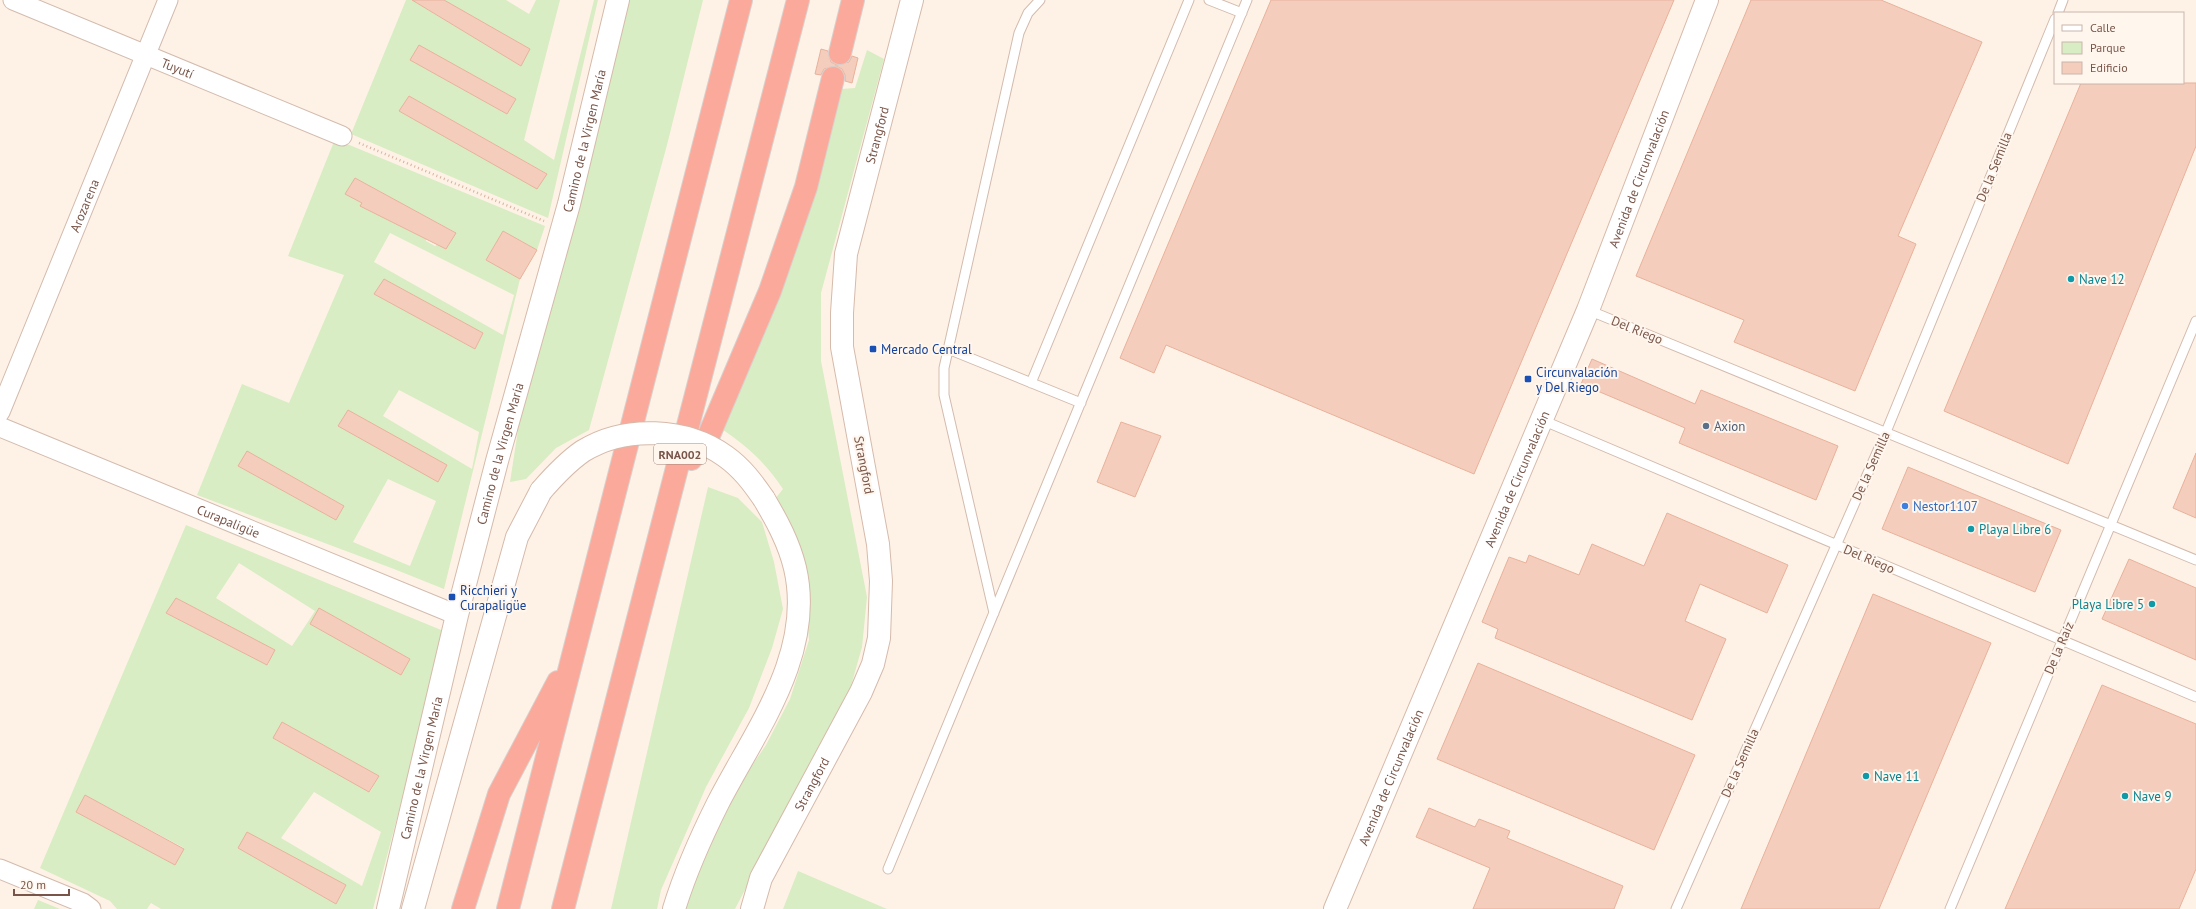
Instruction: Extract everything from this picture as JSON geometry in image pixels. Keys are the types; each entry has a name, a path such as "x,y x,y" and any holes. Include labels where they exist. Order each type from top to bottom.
{"highway":[{"path":"508,909 741,0"},
{"name":"RNA002","path":"563,909 798,0"},
{"path":"840,53 853,0"},
{"path":"673,482 710,435 770,291 806,187 834,78"},
{"path":"463,909 499,794 575,649"}],"street":[{"name":"Tuyutí","path":"13,0 342,136"},
{"name":"Arozarena","path":"0,412 168,0"},
{"name":"Camino de la Virgen María","path":"388,909 457,615 497,461 562,226 570,204 618,0"},
{"name":"Strangford","path":"752,909 761,878 860,692 873,664 879,638 881,581 878,544 842,347 843,292 846,254 912,0"},
{"name":"Avenida de Circunvalación","path":"1336,909 1588,310 1707,0"},
{"name":"Curapaligüe","path":"0,427 457,615"},
{"path":"413,909 518,537 541,491 561,468 591,448 612,439 641,434 670,434 699,442 725,456 747,475 782,528 795,568 799,606 796,636 787,668 768,715 718,804 680,888 674,909"},
{"path":"0,869 83,903 91,909"},
{"path":"746,909 761,878"}],"lane":[{"path":"994,613 944,395 944,368 1019,33 1028,13 1040,0"},
{"path":"1031,383 1189,0"},
{"path":"1209,0 1242,13"},
{"path":"888,869 1247,0"},
{"path":"2058,12 2063,0"},
{"name":"De la Semilla","path":"1676,909 1886,432 2054,21"},
{"name":"Del Riego","path":"1588,310 2196,560"},
{"name":"De la Raíz","path":"1950,909 2062,640 2112,525 2196,321"},
{"path":"948,349 1081,403"},
{"name":"Del Riego","path":"1542,420 2196,697"}],"path":[{"path":"342,136 538,219 562,226"}],"green space":[{"path":"406,0 429,0 425,8 521,66 530,49 444,0 506,0 529,14 536,0 560,0 524,140 554,160 594,0 598,0 548,218 351,134","holes":["419,46 516,99 507,114 410,60","409,96 546,173 538,188 399,111"]},
{"path":"629,0 703,0 667,145 589,430 556,448 526,479 510,482 520,417"},
{"path":"867,50 884,59 821,293 821,361 867,597 862,647 847,700 809,767 735,909 681,909 728,800 766,745 790,699 809,640 806,605 775,499 783,489 762,462 719,427 841,89 855,88"},
{"path":"335,139 545,226 537,250 503,231 486,260 520,279 444,589 197,495 242,384 289,403 344,275 288,256","holes":["355,178 455,233 435,246 426,241 426,239 361,206 362,203 345,194","390,233 514,295 503,335 374,262","384,279 483,333 475,349 374,294","399,390 479,432 472,469 383,416","348,410 447,465 438,481 338,426","248,452 344,506 336,520 238,466","388,479 436,501 410,566 353,542"]},
{"path":"708,487 738,498 762,522 774,562 783,609 772,648 749,708 706,787 661,890 657,909 611,909"},
{"path":"186,525 446,632 373,909 161,909 151,903 147,909 117,909 110,901 40,868","holes":["239,563 315,611 292,646 216,598","176,598 274,650 268,665 166,613","319,608 410,659 401,675 310,624","282,722 379,776 370,792 273,738","314,792 381,832 362,886 281,838","85,795 184,848 175,865 76,812","247,833 346,885 336,904 238,848"]},
{"path":"798,871 887,909 783,909"},
{"path":"38,900 60,909 34,909"}],"building":[{"path":"412,0 444,0 530,49 521,66"},
{"path":"1271,0 1674,0 1474,474 1166,345 1154,373 1120,358"},
{"path":"1751,0 1881,0 1982,42 1898,236 1916,244 1855,391 1734,342 1744,320 1636,276"},
{"path":"419,45 516,99 507,114 410,60"},
{"path":"821,49 828,51 831,62 837,65 849,62 852,56 858,58 852,83 845,81 845,75 842,69 836,66 824,69 821,75 815,74"},
{"name":"Nave 12","path":"2196,83 2196,146 2068,464 1944,411 2081,84"},
{"path":"409,96 547,174 537,189 399,111"},
{"path":"355,178 456,233 446,249 360,206 362,203 345,194"},
{"path":"503,231 537,250 520,279 486,260"},
{"path":"384,279 483,333 475,349 374,294"},
{"path":"1592,359 1695,404 1701,390 1838,446 1816,500 1679,443 1685,428 1581,384"},
{"path":"348,410 447,465 438,482 338,426"},
{"path":"1121,422 1161,436 1135,497 1097,482"},
{"path":"247,451 344,506 336,520 238,466"},
{"path":"2196,453 2196,518 2173,508"},
{"name":"Playa Libre 6","path":"1908,467 2061,530 2035,592 1882,529"},
{"path":"1667,513 1788,565 1767,613 1700,584 1685,621 1726,639 1692,720 1495,638 1498,629 1482,622 1509,557 1526,563 1529,555 1579,575 1592,544 1644,566"},
{"name":"Playa Libre 5","path":"2129,559 2196,588 2196,660 2102,619"},
{"name":"Nave 11","path":"1873,594 1991,643 1879,909 1741,909"},
{"path":"176,598 275,650 267,665 166,613"},
{"path":"319,608 410,659 401,675 310,624"},
{"path":"1478,663 1695,755 1654,850 1437,759"},
{"name":"Nave 9","path":"2102,685 2196,724 2196,869 2179,909 2005,909"},
{"path":"282,722 379,776 369,792 273,738"},
{"path":"85,795 184,849 175,865 76,812"},
{"path":"1429,808 1475,827 1479,819 1510,831 1507,838 1623,886 1614,909 1473,909 1490,868 1416,837"},
{"path":"247,832 346,885 336,904 238,848"}],"place":[{"name":"Nave 12","path":"2071,279"},
{"name":"Mercado Central","path":"873,349"},
{"name":"Circunvalación y Del Riego","path":"1528,379"},
{"name":"Axion","path":"1706,426"},
{"name":"Nestor1107","path":"1905,506"},
{"name":"Playa Libre 6","path":"1971,529"},
{"name":"Ricchieri y Curapaligüe","path":"452,597"},
{"name":"Playa Libre 5","path":"2152,604"},
{"name":"Nave 11","path":"1866,776"},
{"name":"Nave 9","path":"2125,796"}]}
